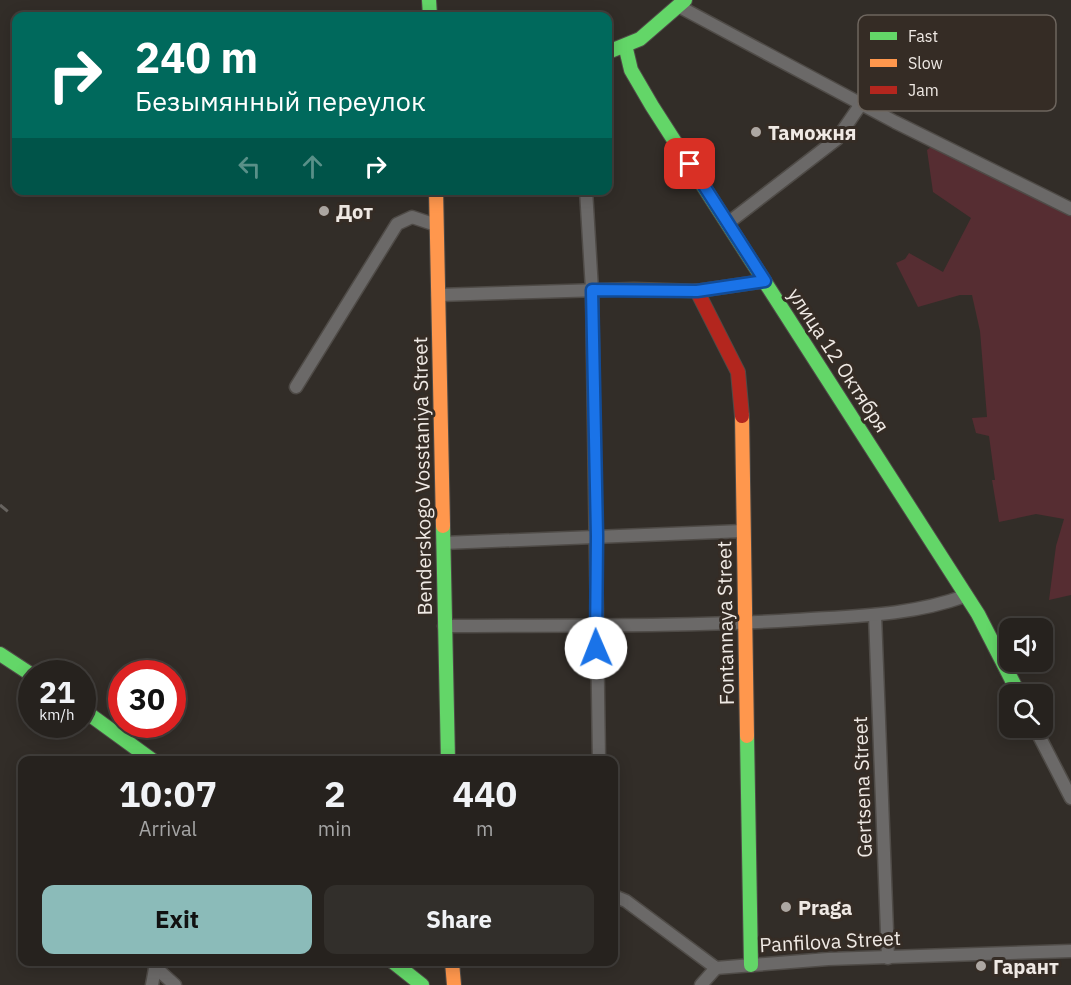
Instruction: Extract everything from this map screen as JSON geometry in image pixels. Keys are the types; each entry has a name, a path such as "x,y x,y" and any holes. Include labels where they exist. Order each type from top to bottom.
{"street":[{"path":"612,51 626,49 644,37 682,3 858,102"},
{"name":"улица 12 Октября","path":"626,49 632,70 652,106 978,614 1014,684"},
{"path":"728,222 837,139 858,108"},
{"path":"875,111 1071,209"},
{"name":"Benderskogo Vosstaniya Street","path":"436,195 448,756"},
{"path":"586,195 592,290 599,756"},
{"path":"296,387 397,224 412,217 436,225"},
{"path":"438,295 592,290 697,291 765,281"},
{"name":"Fontannaya Street","path":"697,291 738,372 740,382 751,964"},
{"path":"443,543 743,531"},
{"path":"444,627 746,623 874,615 927,609 965,596"},
{"name":"Gertsena Street","path":"874,615 888,958"},
{"path":"0,654 18,666"},
{"path":"96,719 147,756"},
{"path":"1040,738 1071,798"},
{"path":"618,898 626,901 716,968 701,985"},
{"name":"Panfilova Street","path":"716,968 751,964 1071,951"},
{"path":"152,985 155,966"},
{"path":"157,966 175,985"},
{"path":"398,966 422,985"},
{"path":"452,966 454,985"}],"shaded area":[{"path":"931,147 1071,215 1071,595 1049,600 1056,546 1064,519 1036,514 999,522 992,480 995,480 989,436 976,433 972,418 987,417 980,331 972,295 960,295 918,307 896,263 905,259 909,253 943,272 971,218 933,192 927,150"}],"railway":[{"path":"0,505 11,514"}],"traffic: fast":[{"path":"429,0 430,12"},
{"path":"612,50 640,39 685,0"},
{"path":"626,49 631,70 652,106 978,614 1014,684"},
{"path":"443,526 448,756"},
{"path":"0,654 18,666"},
{"path":"96,719 147,756"},
{"path":"747,736 751,965"},
{"path":"398,966 422,985"}],"traffic: slow":[{"path":"436,195 443,526"},
{"path":"742,416 747,736"},
{"path":"452,966 454,985"}],"traffic: jam":[{"path":"697,291 738,372 742,416"}],"place":[{"name":"Таможня","path":"756,132"},
{"name":"Дот","path":"324,211"},
{"name":"Praga","path":"786,907"},
{"name":"Гарант","path":"981,966"}],"route":[{"path":"596,648 597,536 592,290 697,291 765,281 690,164"}]}
